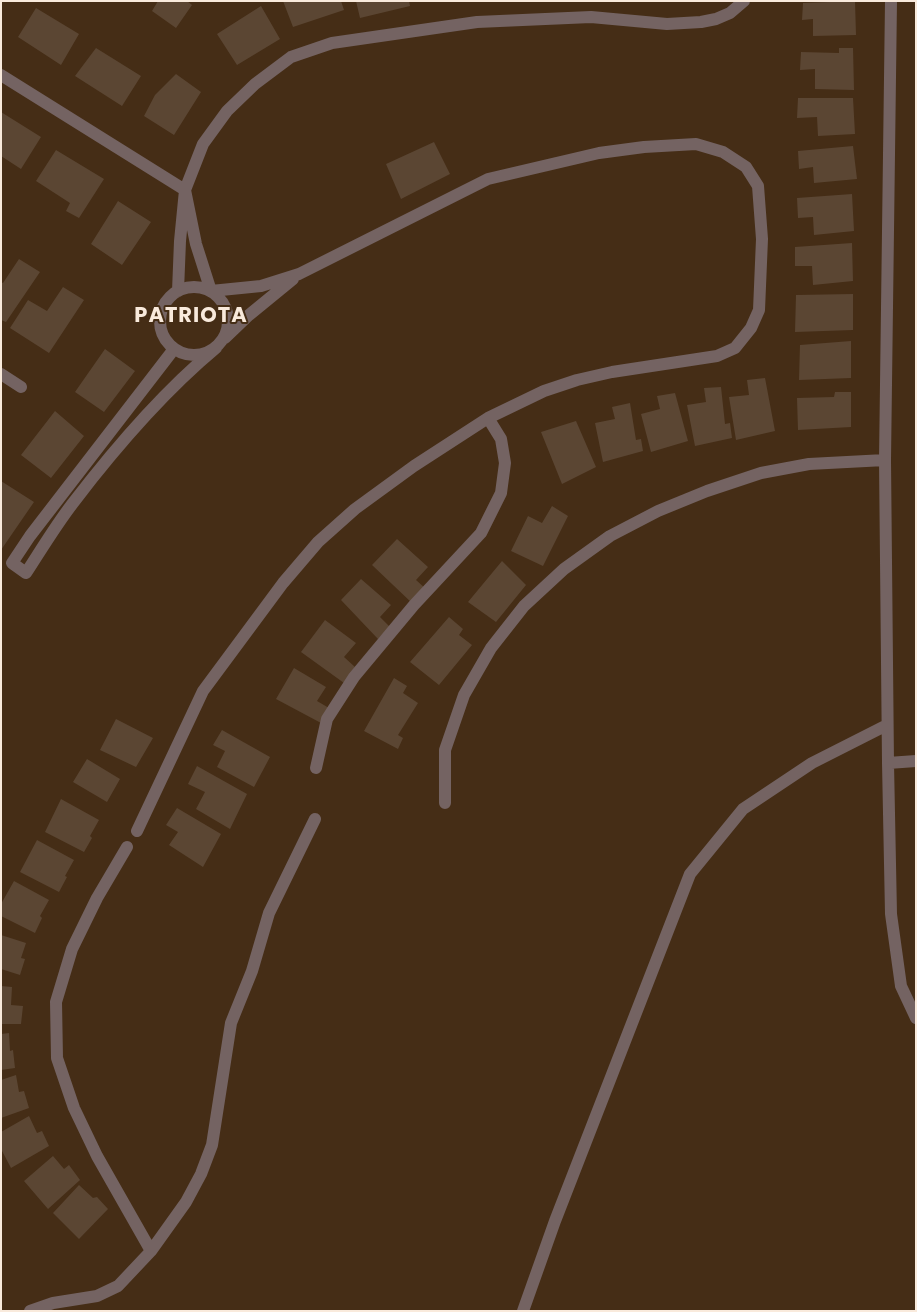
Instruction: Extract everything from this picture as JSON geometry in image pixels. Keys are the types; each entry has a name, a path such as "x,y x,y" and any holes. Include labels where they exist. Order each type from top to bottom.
{"street":[{"path":"178,291 185,190 203,144 227,111 255,84 291,57 332,43 477,22 591,17 667,24 701,22 716,19 730,13 744,1"},
{"path":"891,1 885,460 887,725 891,914 901,986 916,1018"},
{"path":"1,74 185,190 196,244 211,291"},
{"path":"137,831 203,691 283,583 318,542 355,509 414,466 488,418 544,391 577,380 612,372 717,356 735,348 751,328 759,310 762,239 758,186 746,167 723,152 696,144 644,147 599,153 488,179 299,274 261,286 211,291"},
{"path":"174,349 30,536 12,563 26,573 72,504 126,439 192,368 248,315 299,274"},
{"path":"189,287 201,287 211,291 220,298 226,308 228,330 219,344 206,354 195,356 184,354 174,349 166,341 161,330 162,308 168,298 178,291 189,287"},
{"path":"1,374 22,387"},
{"path":"316,768 327,719 354,677 414,605 481,533 501,492 505,464 500,439 488,418"},
{"path":"445,803 445,750 464,695 491,648 524,606 564,569 610,536 658,510 760,473 808,464 885,460"},
{"path":"523,1311 555,1221 690,874 743,808 812,763 887,725"},
{"path":"888,763 916,761"},
{"path":"30,1311 53,1303 97,1296 118,1286 151,1251 186,1202 212,1145 231,1023 252,971 269,913 315,819"},
{"path":"127,847 96,898 72,949 56,1002 57,1058 74,1108 97,1156 151,1251"}],"building":[{"path":"158,1 187,1 192,5 176,28 152,11"},
{"path":"283,1 341,1 344,10 293,27"},
{"path":"356,1 409,1 410,6 360,18"},
{"path":"855,1 856,35 813,36 813,19 802,20 803,3"},
{"path":"261,6 280,39 237,65 217,34"},
{"path":"36,8 79,34 61,65 18,37"},
{"path":"96,48 141,76 122,106 75,76"},
{"path":"839,48 853,48 854,90 815,89 815,69 800,70 801,52 839,53"},
{"path":"176,74 201,92 174,135 144,116 155,95"},
{"path":"798,98 853,98 855,134 818,136 817,117 797,118"},
{"path":"1,112 41,137 21,169 1,156"},
{"path":"434,142 450,174 401,199 386,164"},
{"path":"853,146 857,179 814,183 813,167 799,169 798,151"},
{"path":"56,150 104,179 79,218 66,211 70,203 36,181"},
{"path":"852,194 854,231 814,235 813,217 798,218 797,198"},
{"path":"118,201 151,222 122,265 91,244"},
{"path":"852,243 853,281 813,285 812,266 795,266 795,247"},
{"path":"19,259 40,272 6,322 1,320 1,282 3,283"},
{"path":"63,287 84,300 49,353 10,328 28,300 47,311"},
{"path":"853,294 853,330 795,332 796,295"},
{"path":"851,341 851,378 799,380 800,345"},
{"path":"105,349 135,371 104,412 75,392"},
{"path":"765,378 775,431 736,440 729,397 749,395 747,380"},
{"path":"721,387 725,424 730,423 732,438 695,446 687,405 706,402 704,388"},
{"path":"835,392 851,392 851,427 798,430 797,398 834,397"},
{"path":"675,393 688,441 651,452 641,414 660,409 657,396"},
{"path":"630,403 636,440 641,439 643,451 603,462 595,423 615,419 612,407"},
{"path":"55,411 84,436 51,478 21,455"},
{"path":"576,421 596,467 562,484 541,432"},
{"path":"1,481 34,502 1,550"},
{"path":"552,506 568,516 543,566 511,551 528,516 542,523"},
{"path":"397,539 428,567 416,580 426,589 413,604 372,565"},
{"path":"502,561 526,585 496,622 468,602"},
{"path":"361,579 391,605 380,617 390,627 378,639 341,600"},
{"path":"449,617 463,629 459,635 472,645 439,685 410,662"},
{"path":"325,620 356,643 344,657 355,667 344,683 301,652"},
{"path":"294,668 326,687 317,701 329,708 321,723 276,699"},
{"path":"394,678 407,686 403,693 418,703 398,735 403,738 398,749 364,731"},
{"path":"116,719 153,738 136,767 100,750"},
{"path":"222,730 270,757 254,787 217,767 225,751 213,745"},
{"path":"87,759 120,779 107,802 73,782"},
{"path":"197,766 247,794 230,829 196,809 205,792 188,784"},
{"path":"61,799 99,820 84,852 45,832"},
{"path":"177,808 221,834 203,867 169,845 178,832 166,825"},
{"path":"37,840 74,860 59,892 20,872"},
{"path":"14,881 49,900 40,916 42,918 35,933 1,916 1,904"},
{"path":"1,935 26,943 21,958 25,959 20,975 1,969"},
{"path":"1,986 12,987 11,1005 23,1006 21,1024 1,1024"},
{"path":"9,1033 10,1051 13,1050 15,1068 1,1070 1,1034"},
{"path":"16,1075 19,1092 24,1091 29,1108 1,1118 1,1080"},
{"path":"29,1116 37,1133 42,1131 49,1146 11,1168 1,1149 1,1132"},
{"path":"53,1156 64,1169 69,1165 80,1180 48,1209 24,1181"},
{"path":"79,1185 93,1198 97,1197 108,1209 79,1239 53,1213"}],"district":[{"name":"PATRIOTA","path":"191,317"}]}
